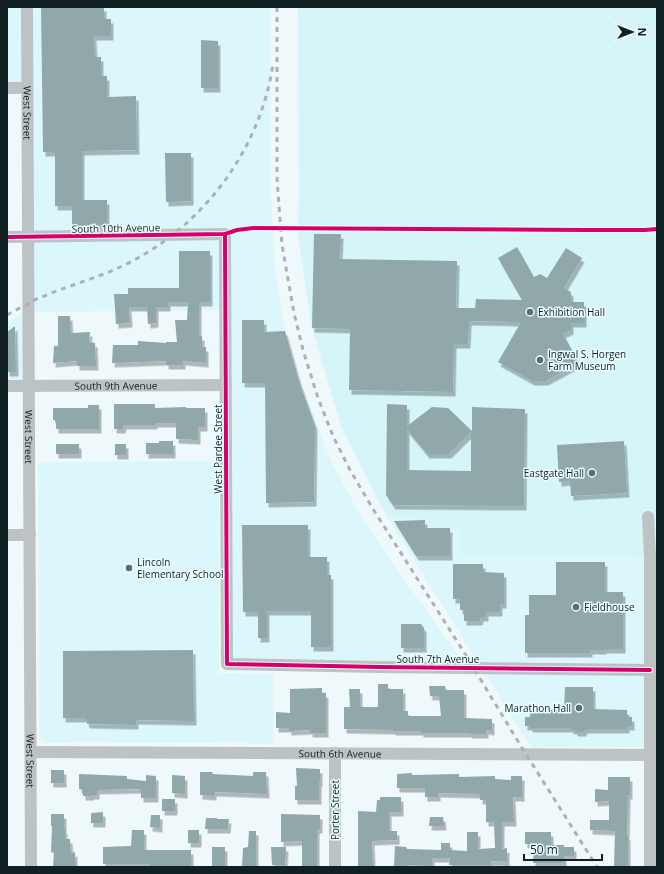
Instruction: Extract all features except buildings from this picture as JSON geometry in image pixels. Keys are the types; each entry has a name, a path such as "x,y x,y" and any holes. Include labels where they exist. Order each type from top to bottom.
{"street":[{"name":"West Street","path":"27,7 31,867"},
{"path":"7,88 27,88"},
{"name":"South 10th Avenue","path":"7,238 225,234"},
{"name":"West Pardee Street","path":"225,234 227,664"},
{"name":"South 9th Avenue","path":"7,386 226,385"},
{"path":"648,517 650,557 650,670 654,701 650,755 653,847 650,867"},
{"path":"7,535 30,535"},
{"name":"South 7th Avenue","path":"227,664 650,670"},
{"name":"South 6th Avenue","path":"31,752 650,755"},
{"name":"Porter Street","path":"335,867 336,753"}],"shaded area":[{"path":"270,7 271,194 275,270 284,326 296,369 331,461 353,502 400,574 461,659 400,659 400,667 227,664 225,310 28,312 29,386 7,386 7,322 28,311 27,88 7,88 7,8"},
{"path":"298,7 657,7 657,557 461,555 461,527 428,527 427,519 387,517 342,429 310,317 298,235"},
{"name":"Lincoln Elementary School","path":"219,461 219,673 273,674 273,744 250,744 242,742 108,743 105,741 51,743 42,741 39,735 38,462"},
{"path":"387,517 427,519 428,527 461,527 461,555 657,557 657,747 531,747"}],"railway":[{"path":"277,7 277,179 282,245 294,313 303,350 318,398 333,436 350,470 373,509 597,867"},
{"path":"7,315 38,298 109,272 148,252 175,233 200,210 221,185 240,157 255,128 266,97 273,64"}],"cycle path":[{"path":"7,237 225,234 237,230 253,228 657,229"},
{"path":"225,234 227,664 650,670"}],"place":[{"name":"Exhibition Hall","path":"530,312"},
{"name":"Ingwal S. Horgen Farm Museum","path":"540,360"},
{"name":"Eastgate Hall","path":"592,473"},
{"name":"Lincoln Elementary School","path":"129,568"},
{"name":"Fieldhouse","path":"576,607"},
{"name":"Marathon Hall","path":"579,708"}]}
